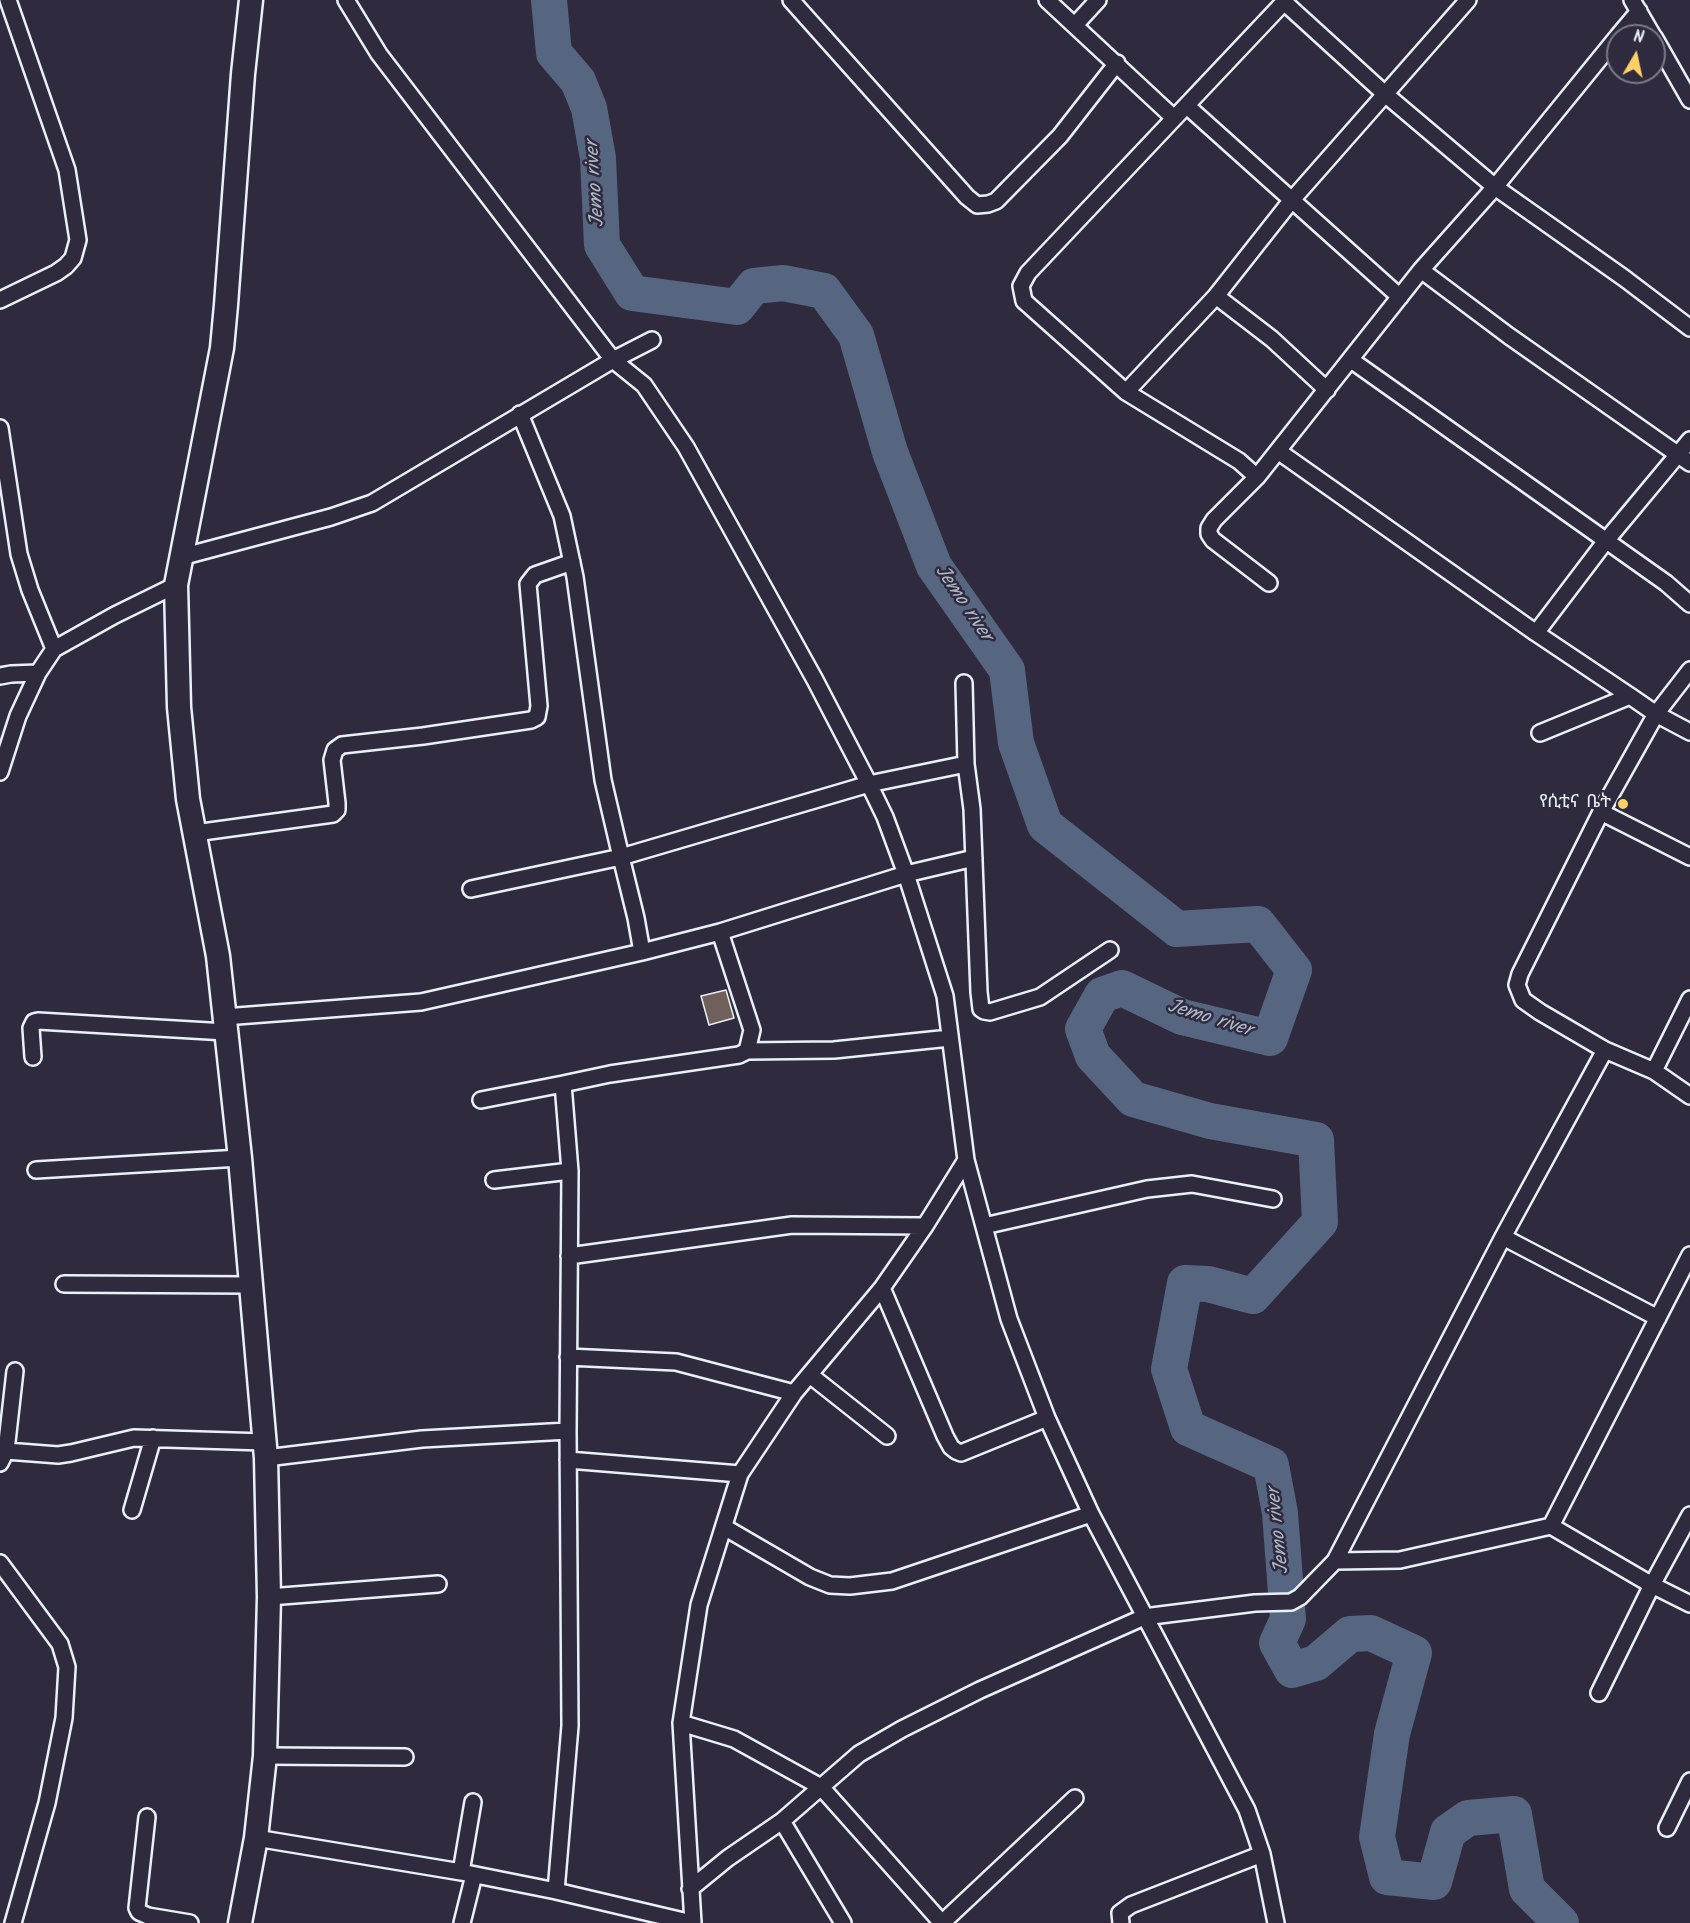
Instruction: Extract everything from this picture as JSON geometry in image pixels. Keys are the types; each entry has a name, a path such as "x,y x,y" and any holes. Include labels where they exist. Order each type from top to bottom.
{"street":[{"path":"0,300 66,266 73,258 78,240 67,170 8,0"},
{"path":"240,1923 256,1838 265,1756 269,1596 265,1450 240,1158 218,956 188,799 179,707 177,585 222,348 243,74 252,0"},
{"path":"346,0 379,54 613,360 644,385 686,447 815,680 885,817 945,996 966,1160 1009,1319 1047,1418 1091,1514 1144,1617 1180,1679 1247,1810 1262,1854 1276,1923"},
{"path":"791,0 967,197 977,205 996,201 1060,136 1117,63"},
{"path":"1047,0 1174,118"},
{"path":"1076,25 1098,0"},
{"path":"1126,392 1216,296 1291,201 1468,0"},
{"path":"1257,477 1239,461 1126,392 1023,301 1021,286 1028,273 1285,1 1385,94 1495,187 1624,278 1690,328"},
{"path":"1625,24 1636,5"},
{"path":"1636,5 1647,24"},
{"path":"1269,583 1213,540 1209,534 1209,528 1214,520 1257,477 1421,270 1495,187 1606,51"},
{"path":"1666,58 1690,100"},
{"path":"1187,106 1400,297"},
{"path":"1421,270 1509,336 1684,458"},
{"path":"1216,296 1272,339 1327,390"},
{"path":"181,557 331,517 372,503 520,414 651,340"},
{"path":"1351,360 1666,583 1690,604"},
{"path":"520,414 562,516 572,562 603,780 642,952"},
{"path":"0,428 19,554 30,590 54,649"},
{"path":"1536,633 1605,542 1684,458 1690,440"},
{"path":"1278,451 1536,633 1656,714 1690,732"},
{"path":"195,833 333,814 337,810 337,803 332,760 335,750 342,746 531,720 537,717 539,706 528,584 535,575 572,562"},
{"path":"0,772 18,716 38,673 54,649 177,585"},
{"path":"1690,670 1656,714 1601,812 1520,974 1517,985 1522,1000 1605,1050 1654,1071 1690,1096"},
{"path":"0,676 38,673"},
{"path":"964,683 966,764 972,809 981,1009 990,1012 1040,997 1110,950"},
{"path":"1540,733 1630,696"},
{"path":"471,889 621,857 869,784 966,764"},
{"path":"1601,812 1690,857"},
{"path":"33,1057 31,1028 34,1022 38,1021 225,1024 421,1002 720,932 906,874 974,858"},
{"path":"720,932 752,1030 747,1051"},
{"path":"1654,1071 1690,999"},
{"path":"481,1100 610,1074 739,1055 747,1051 834,1050 950,1038"},
{"path":"690,1889 728,1858 782,1821 859,1754 902,1729 980,1690 1144,1617 1256,1603 1291,1602 1300,1598 1335,1561 1503,1237 1605,1050"},
{"path":"556,1891 570,1726 568,1357 570,1171 563,1084"},
{"path":"36,1170 240,1158"},
{"path":"256,1838 556,1891 693,1923 681,1723 699,1605 740,1474 794,1393 882,1288 925,1226 966,1160"},
{"path":"494,1180 570,1171"},
{"path":"984,1226 1147,1189 1192,1184 1273,1199"},
{"path":"569,1256 792,1225 925,1226"},
{"path":"1503,1237 1658,1317"},
{"path":"1551,1526 1690,1255"},
{"path":"64,1284 251,1284"},
{"path":"882,1288 945,1436 956,1451 961,1453 1047,1418"},
{"path":"568,1357 676,1362 794,1393"},
{"path":"15,1371 3,1457 58,1455 134,1438 265,1450 568,1431"},
{"path":"810,1375 887,1436"},
{"path":"132,1510 153,1438"},
{"path":"568,1460 740,1474"},
{"path":"724,1527 810,1577 830,1585 850,1586 892,1581 1091,1514"},
{"path":"1599,1693 1652,1585 1690,1515"},
{"path":"1335,1561 1400,1560 1551,1526 1652,1585 1690,1604"},
{"path":"0,1563 60,1644 68,1667 64,1718 47,1803 13,1923"},
{"path":"269,1596 438,1584"},
{"path":"681,1723 734,1739 820,1787 942,1923 1075,1798"},
{"path":"265,1756 405,1757"},
{"path":"1667,1828 1690,1781"},
{"path":"462,1923 473,1802"},
{"path":"147,1817 137,1908 139,1912 148,1916 190,1923"},
{"path":"782,1821 843,1923"},
{"path":"1121,1923 1120,1913 1131,1905 1262,1854"}],"building":[{"path":"726,990 734,1018 709,1025 701,996"}],"waterway":[{"name":"Jemo river","path":"549,0 554,53 578,81 589,108 598,158 602,245 632,293 737,307 754,286 783,283 824,291 856,335 890,452 934,566 1007,670 1016,743 1045,825 1177,929 1258,924 1294,970 1270,1038 1182,1017 1122,988 1102,995 1083,1029 1093,1056 1133,1099 1210,1121 1316,1140 1320,1222 1253,1296 1208,1284 1185,1283 1169,1369 1188,1428 1271,1465 1280,1513 1288,1619 1277,1643 1292,1670 1316,1663 1350,1634 1371,1633 1414,1653 1392,1734 1377,1837 1387,1877 1434,1882 1448,1832 1468,1818 1514,1814 1527,1889 1561,1923"}],"place":[{"name":"የሲቲና ቤት","path":"1623,804"}]}
